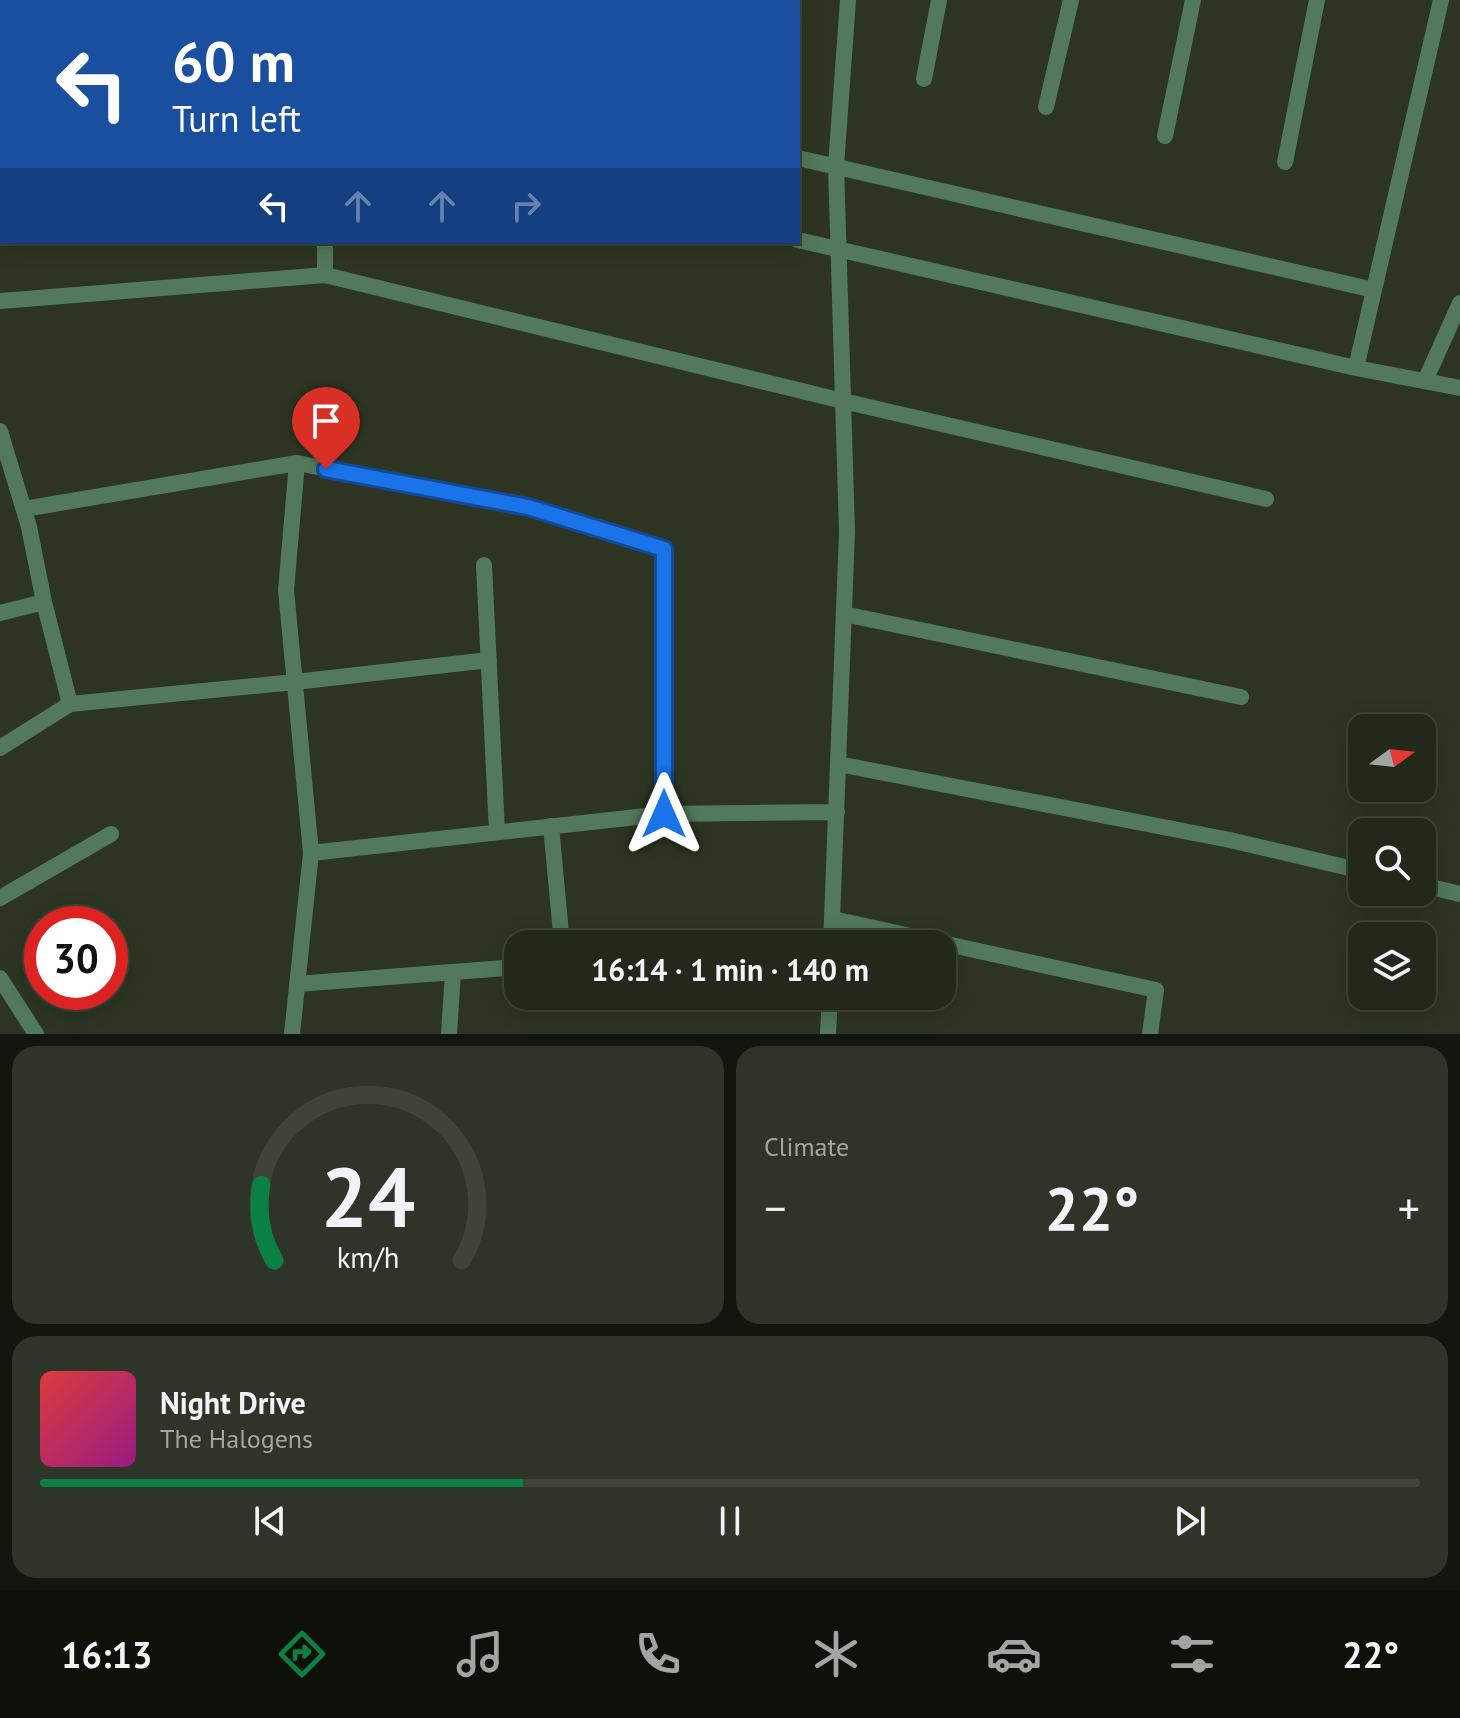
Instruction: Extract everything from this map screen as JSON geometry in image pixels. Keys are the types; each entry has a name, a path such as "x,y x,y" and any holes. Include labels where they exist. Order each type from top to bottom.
{"street":[{"path":"833,930 847,532 836,166 848,0"},
{"path":"924,79 939,0"},
{"path":"1046,107 1071,0"},
{"path":"1165,136 1193,0"},
{"path":"1285,162 1317,0"},
{"path":"1356,368 1441,0"},
{"path":"800,158 1374,290"},
{"path":"800,240 1356,368 1460,388"},
{"path":"325,244 325,275"},
{"path":"0,301 325,275 843,401 1266,499"},
{"path":"1425,381 1460,303"},
{"path":"0,431 29,527 70,704"},
{"path":"24,509 297,463 528,507 664,549 664,814"},
{"path":"292,1034 311,853 286,590 297,463"},
{"path":"484,565 497,832"},
{"path":"0,613 44,602"},
{"path":"844,614 1241,697"},
{"path":"0,748 70,704 489,660"},
{"path":"838,764 1230,840 1348,868"},
{"path":"311,853 664,814 837,812"},
{"path":"551,826 561,930"},
{"path":"0,898 111,834"},
{"path":"1436,888 1460,894"},
{"path":"833,919 1156,990 1150,1034"},
{"path":"297,984 504,968"},
{"path":"449,1034 453,972"},
{"path":"0,978 36,1034"},
{"path":"828,1034 829,1010"}],"route":[{"path":"326,469 528,507 664,549 664,814"}]}
